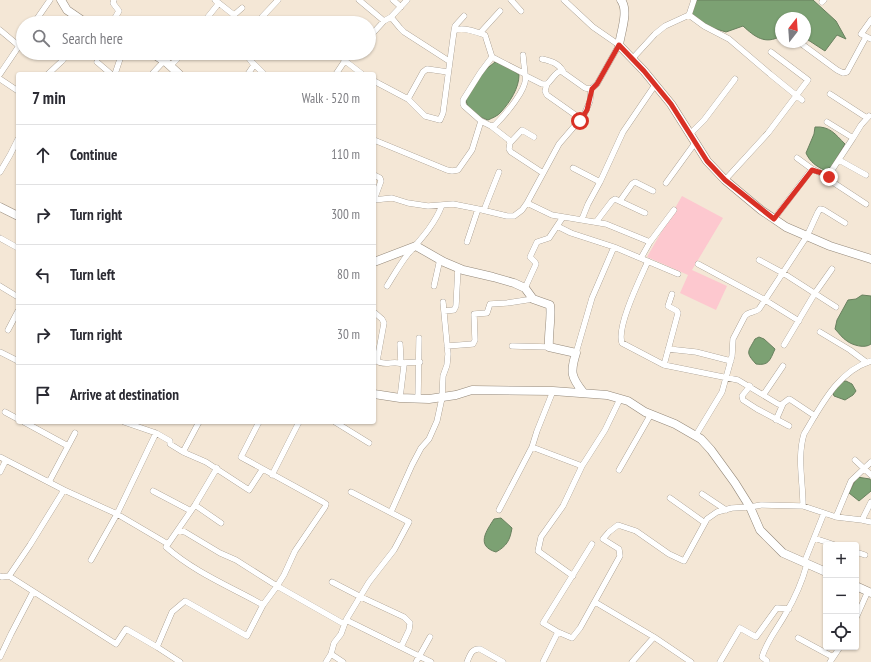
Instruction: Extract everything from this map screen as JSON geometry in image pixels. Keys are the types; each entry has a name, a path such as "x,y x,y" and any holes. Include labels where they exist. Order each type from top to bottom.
{"street":[{"path":"39,16 50,0"},
{"path":"61,0 67,10 76,16"},
{"path":"114,0 113,3 119,11 116,16"},
{"path":"263,16 278,0"},
{"path":"359,0 384,22"},
{"path":"393,0 401,7"},
{"path":"376,30 407,0"},
{"path":"511,0 521,11"},
{"path":"564,0 594,27 619,45 633,58 671,104 707,161 725,180 786,227 830,246 871,259"},
{"path":"376,200 392,198 419,206 452,204 481,209 511,217 518,214 527,203 559,144 587,110 592,89 597,84 619,45 625,13 625,7 621,0"},
{"path":"633,58 655,34 666,26 689,15 694,0"},
{"path":"208,16 217,2 234,15 242,8"},
{"path":"480,33 500,11"},
{"path":"689,15 704,26 729,39 802,100"},
{"path":"391,16 404,32 449,61"},
{"path":"376,83 408,99 422,114 440,120 443,113 455,26 464,16"},
{"path":"807,48 837,70 843,73 847,72 868,38 861,34 871,20"},
{"path":"454,31 457,29 480,33 486,36 492,57 542,84 547,84"},
{"path":"0,30 16,43"},
{"path":"0,74 16,50"},
{"path":"725,180 768,133 808,80 772,52"},
{"path":"491,126 498,122 514,103 523,88 526,75 523,55"},
{"path":"492,57 463,100 463,104 481,120 509,140 510,143"},
{"path":"50,72 63,60"},
{"path":"116,72 120,60"},
{"path":"162,60 177,72"},
{"path":"155,72 173,60"},
{"path":"337,72 344,60 359,72"},
{"path":"542,60 551,61 585,88 592,89"},
{"path":"98,62 108,72"},
{"path":"249,72 253,67 253,62"},
{"path":"253,62 262,72"},
{"path":"408,99 423,72 427,69 448,72"},
{"path":"563,71 557,72 547,84 545,91 547,95 581,119"},
{"path":"0,79 16,90"},
{"path":"690,134 712,110 735,80"},
{"path":"582,219 623,132 656,85"},
{"path":"830,94 869,116 829,173 829,179 831,182 866,204"},
{"path":"376,141 447,170 455,171 461,167 472,150 481,120"},
{"path":"827,122 853,138"},
{"path":"534,137 522,130 510,143 509,149 511,152 543,173"},
{"path":"666,183 696,143"},
{"path":"0,172 16,149"},
{"path":"797,158 812,170 825,174 829,173"},
{"path":"839,160 866,175"},
{"path":"574,168 600,182"},
{"path":"774,219 812,170"},
{"path":"467,242 499,172"},
{"path":"376,176 382,181 376,195"},
{"path":"620,201 635,182 653,190"},
{"path":"596,222 615,199 645,213"},
{"path":"527,203 541,211 563,217 582,219 619,228 650,242"},
{"path":"388,286 408,253 416,246 434,221 442,205"},
{"path":"0,207 16,215"},
{"path":"696,435 716,402 727,377 733,352 733,339 745,316 747,313 758,310 807,236 820,209 845,223"},
{"path":"641,258 650,242 674,210"},
{"path":"525,288 536,264 530,257 536,242 549,238 563,217"},
{"path":"557,226 571,233 614,247 678,274"},
{"path":"0,238 16,247"},
{"path":"376,261 416,246 458,268 514,282 525,288 533,299"},
{"path":"583,392 576,383 572,374 576,354 592,298 614,247"},
{"path":"434,286 440,259"},
{"path":"758,260 783,273 836,307"},
{"path":"648,261 627,310 621,339 622,342 626,346 664,364 738,380 764,394 778,404 783,404"},
{"path":"698,264 765,300 799,321"},
{"path":"444,311 454,310 456,306 458,268"},
{"path":"784,345 832,269"},
{"path":"0,286 16,296"},
{"path":"664,364 678,313 676,310 668,306 672,294"},
{"path":"447,346 473,344 475,340 474,314 487,313 490,304 533,299 550,305 551,312 548,333 549,347"},
{"path":"391,512 412,465 434,429 442,398 442,379 448,360 443,302"},
{"path":"376,314 384,323 377,361 383,364 420,362"},
{"path":"8,330 16,315"},
{"path":"820,332 869,361"},
{"path":"418,399 420,362 419,338"},
{"path":"400,344 402,363 404,365 400,398"},
{"path":"512,346 549,347 576,354"},
{"path":"668,349 700,353 731,361"},
{"path":"0,352 16,360"},
{"path":"803,506 801,461 802,440 804,434 838,382 851,371 869,361"},
{"path":"764,394 783,366"},
{"path":"750,386 742,396 743,400 789,426"},
{"path":"376,394 418,399 442,398 472,390 553,390 607,395 628,401 651,414 675,424 701,439 735,483 750,507 760,530 783,553 823,571"},
{"path":"499,510 532,447 553,390"},
{"path":"573,576 538,551 542,537 562,506 582,466 605,430 620,399"},
{"path":"776,420 783,404 789,399 815,416"},
{"path":"5,412 16,418"},
{"path":"619,470 651,414"},
{"path":"28,424 68,446"},
{"path":"130,424 156,433 170,441 170,444 183,452 217,468 250,490 262,470"},
{"path":"183,452 198,424"},
{"path":"157,647 172,612 185,601 247,636 263,605 277,586 295,551 325,507 326,504 262,470 241,457 258,424"},
{"path":"272,474 298,424"},
{"path":"338,424 369,443"},
{"path":"49,482 75,433"},
{"path":"91,560 117,514 156,433"},
{"path":"532,447 582,466"},
{"path":"0,457 64,490 117,514 168,544"},
{"path":"0,472 6,460"},
{"path":"855,460 871,475"},
{"path":"836,517 851,481 871,462"},
{"path":"217,468 195,505 166,547 178,557 230,588 263,605"},
{"path":"9,576 64,490"},
{"path":"153,492 191,511"},
{"path":"326,662 331,654 334,643 341,634 345,622 369,582 394,550 408,522 351,492"},
{"path":"702,494 726,510"},
{"path":"670,498 705,523"},
{"path":"862,520 871,502"},
{"path":"195,505 221,523"},
{"path":"592,544 543,623 572,638 580,628 620,556 619,549 602,539 618,525 636,530 669,554 684,561 707,519 717,512 726,510 761,505 803,506 836,517 871,522"},
{"path":"767,662 762,656 766,645 789,609 802,583 805,564 824,513"},
{"path":"178,530 186,532 220,553 236,560 277,586 345,622 431,662"},
{"path":"814,538 826,542"},
{"path":"859,553 865,555"},
{"path":"0,576 9,576 116,644 126,629 180,662"},
{"path":"332,582 404,617 410,623 409,630 401,647"},
{"path":"858,614 869,592 859,587"},
{"path":"0,657 33,592"},
{"path":"594,602 654,637 691,662"},
{"path":"720,662 740,628 756,638 777,608 789,609"},
{"path":"544,662 558,632"},
{"path":"416,662 430,637"},
{"path":"632,662 654,637"},
{"path":"798,638 832,660 838,650"},
{"path":"467,662 473,650 476,648 503,662"},
{"path":"331,654 343,662"}],"shaded area":[{"path":"697,0 813,0 836,21 846,39 837,35 825,51 811,42 811,12 775,12 775,39 765,40 756,36 743,26 726,32 713,28 696,20 690,12"},
{"path":"495,62 507,66 519,75 519,80 516,90 508,104 498,115 488,120 472,112 467,105 466,96 484,71"},
{"path":"815,127 828,129 845,144 831,167 824,170 809,159 806,153 814,134"},
{"path":"682,196 723,218 692,270 727,286 716,310 680,293 688,275 647,257"},
{"path":"862,295 871,296 871,344 859,346 849,342 835,329 837,320 848,300 856,299"},
{"path":"759,337 764,339 775,349 770,359 764,364 756,364 749,354 749,349 755,339"},
{"path":"846,381 852,384 856,391 853,395 845,400 834,396 833,393 841,382"},
{"path":"857,477 870,479 871,481 871,491 859,501 849,493"},
{"path":"501,518 512,528 507,542 496,552 486,546 484,537 494,519"}],"route":[{"path":"580,121 587,110 592,89 597,84 619,45 628,52 671,104 707,161 725,180 774,219 812,170 825,174 829,173 829,177"}]}
